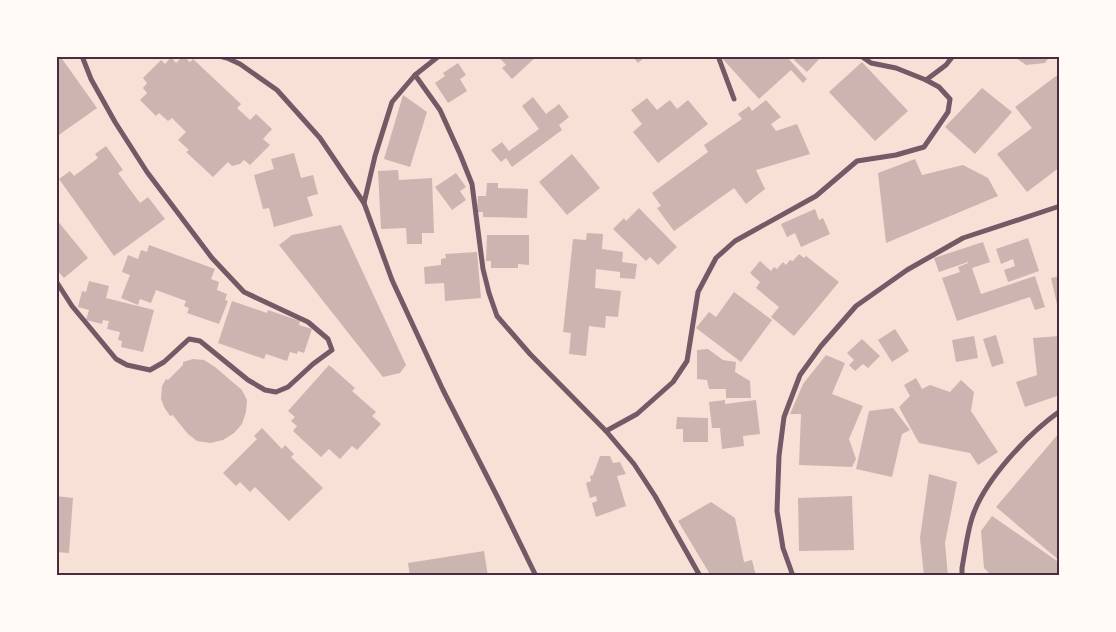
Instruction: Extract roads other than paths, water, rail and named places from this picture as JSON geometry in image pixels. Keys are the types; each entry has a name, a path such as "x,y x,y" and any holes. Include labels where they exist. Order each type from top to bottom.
{"street":[{"path":"56,281 72,306 116,359 135,367 150,370 164,362 189,339 200,342 248,380 265,390 276,392 288,387 313,364 332,350 328,338 308,322 244,292 212,258 146,172 91,79 82,56"},
{"path":"219,56 240,64 277,90 320,138 364,203 392,280 442,390 536,576"},
{"path":"364,203 375,156 392,102 415,75 439,56"},
{"path":"718,56 734,100"},
{"path":"606,431 637,414 673,382 687,361 698,292 716,258 735,241 816,196 857,161 896,155 924,147 948,112 950,99 939,87 896,68 871,62 860,56"},
{"path":"926,80 946,65 952,56"},
{"path":"415,75 440,110 472,184 482,270 498,316 530,354 606,431 634,464 655,496 700,576"},
{"path":"793,576 783,548 777,511 780,446 784,417 800,376 821,346 856,306 907,270 963,238 1060,206"},
{"path":"962,576 972,517 986,490 1012,455 1046,422 1060,412"}]}
